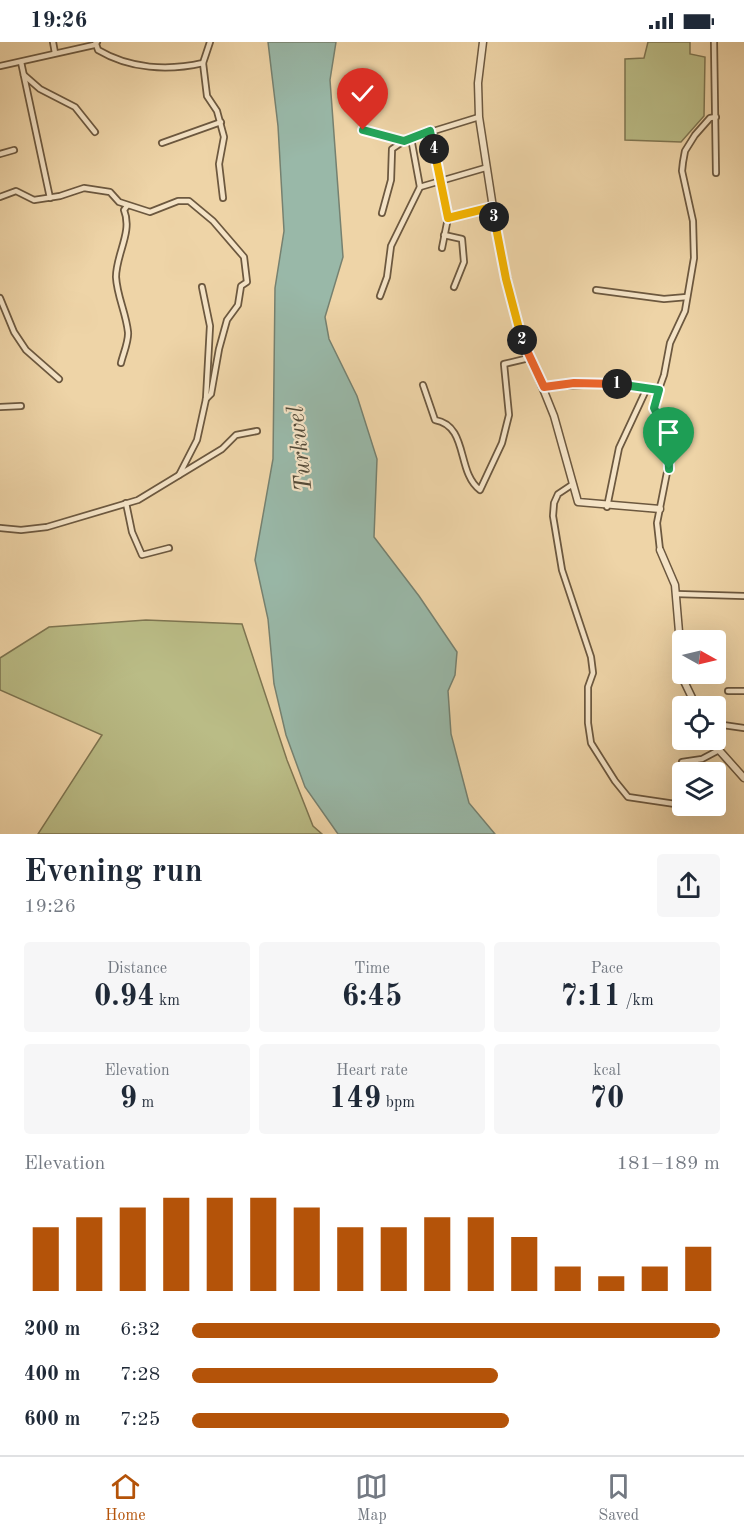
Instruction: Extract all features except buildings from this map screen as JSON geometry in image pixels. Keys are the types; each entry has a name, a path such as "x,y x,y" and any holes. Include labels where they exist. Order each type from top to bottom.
{"street":[{"path":"53,42 55,53"},
{"path":"210,42 203,63 207,96 221,122 224,137 219,164 223,198"},
{"path":"483,42 478,83 479,117 492,207 517,324 529,358 544,387 578,502 607,507 660,509"},
{"path":"714,42 716,173"},
{"path":"0,66 97,43 101,52 129,63 165,69 203,63"},
{"path":"21,62 50,198"},
{"path":"24,75 40,88 75,107 95,132"},
{"path":"381,213 391,180 392,149 404,141 430,131 479,117"},
{"path":"692,696 681,668 676,594 671,574 660,550 657,523 670,457 668,436 654,408 664,375 670,343 682,319 694,258 694,232 682,171 684,157 695,135 710,118 716,117"},
{"path":"162,143 221,122"},
{"path":"363,130 404,141"},
{"path":"430,131 448,218 442,248"},
{"path":"381,296 387,277 391,246 420,187 411,138"},
{"path":"0,154 14,150"},
{"path":"420,187 486,168"},
{"path":"0,197 17,191 34,200 84,188 110,192 119,202 150,212 178,201 189,201 213,221 244,257 247,282 241,286 238,305 227,320 211,394 206,399"},
{"path":"121,363 128,333 116,277 122,241 127,233 128,219 124,210 127,206"},
{"path":"448,218 492,207"},
{"path":"444,235 462,239 464,262 454,287"},
{"path":"179,475 197,440 206,399 210,326 202,287"},
{"path":"596,290 664,299 687,297"},
{"path":"0,298 14,332 26,350 59,378"},
{"path":"423,385 435,420 453,429 470,481 480,490 502,443 509,415 504,364 529,358"},
{"path":"544,387 574,383 659,390"},
{"path":"607,507 619,448 647,388"},
{"path":"0,407 21,406"},
{"path":"0,528 21,530 47,527 138,500 222,449 236,435 257,431"},
{"path":"573,484 558,494 554,503 553,516 562,570 591,657 593,673 588,687 591,742 615,781 628,797 672,803"},
{"path":"126,503 132,532 142,555 169,548"},
{"path":"676,594 744,596"},
{"path":"728,692 744,691"},
{"path":"726,725 744,728"},
{"path":"682,762 702,759 719,750 744,778"}],"green space":[{"path":"648,42 690,42 690,54 705,57 704,116 681,142 625,140 625,59 644,58"},
{"path":"146,620 242,624 287,760 313,826 322,834 38,834 102,735 0,690 0,658 49,627"}],"water":[{"name":"Turkwel","path":"268,42 336,42 330,80 343,257 325,317 329,339 357,396 377,459 374,537 419,596 457,652 455,675 448,691 451,734 469,803 495,834 338,834 305,787 286,735 274,684 268,619 255,560 273,459 275,288 284,231 278,126"}],"route":[{"path":"363,130 404,141 430,131 448,218 492,207 517,324 529,358 544,387 574,383 629,385 659,390 654,408 668,436 669,469"}]}
